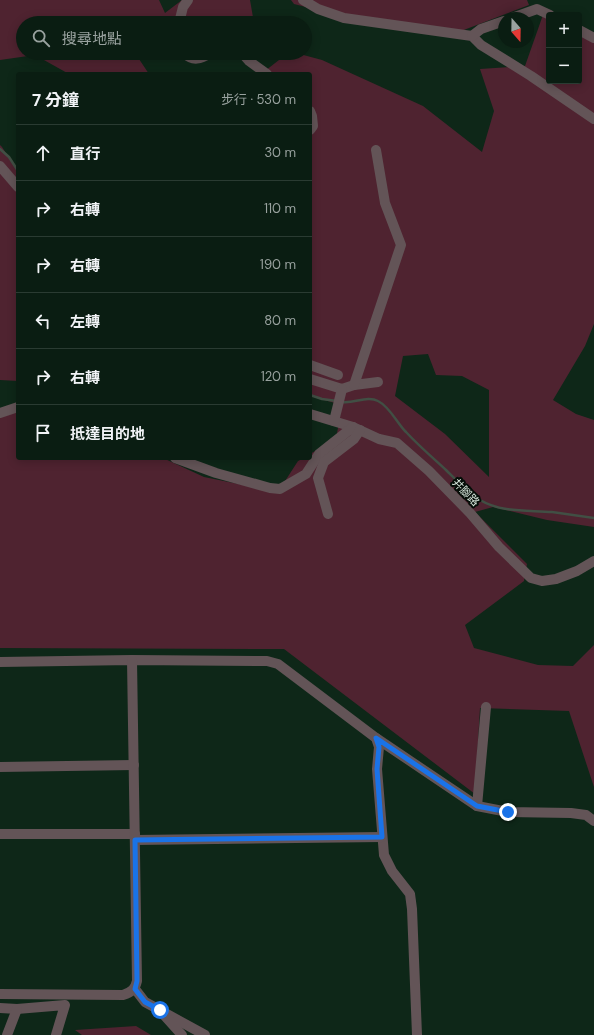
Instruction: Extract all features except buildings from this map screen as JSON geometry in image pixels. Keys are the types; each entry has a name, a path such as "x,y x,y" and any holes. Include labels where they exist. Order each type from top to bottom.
{"street":[{"path":"181,16 183,7 188,0"},
{"path":"303,0 318,9 344,18 472,36 481,45 531,76 594,119"},
{"path":"529,12 537,9 546,13"},
{"path":"472,36 481,29 498,23"},
{"path":"582,32 594,38"},
{"path":"248,60 264,72"},
{"path":"312,116 312,127"},
{"path":"354,385 401,245 385,203 376,150"},
{"path":"0,166 16,185"},
{"path":"312,366 338,376"},
{"path":"312,379 342,389 354,385 378,382"},
{"path":"334,421 342,389"},
{"path":"0,413 16,408"},
{"name":"井腳路","path":"312,415 356,429 379,439 397,443 429,471 470,513 499,547 531,578 542,581 556,579 577,571 594,561"},
{"path":"180,460 216,473 280,490 306,474 319,454 356,429"},
{"path":"328,514 318,478 324,462 354,439 356,429"},
{"path":"0,662 132,660 267,661 278,664 376,738 477,806 508,812 571,813 586,815 594,821"},
{"path":"0,994 123,995 135,989 137,981 132,660"},
{"path":"477,806 486,707"},
{"path":"376,738 379,747 377,769 384,855 392,871 410,894 412,909 417,1035"},
{"path":"0,767 134,765"},
{"path":"0,834 135,837 382,837"},
{"path":"135,989 145,1002 205,1035"},
{"path":"0,1008 17,1009 65,1005 56,1035"},
{"path":"8,1035 17,1009"},
{"path":"160,1010 168,1021 182,1035"}],"shaded area":[{"path":"0,0 159,0 165,13 182,0 250,0 253,16 16,16 16,58 0,60"},
{"path":"291,0 527,0 529,5 511,12 498,12 498,17 456,33 361,21 294,4"},
{"path":"544,12 546,13 546,84 582,84 582,34 594,41 594,324 585,346 553,400 576,414 594,420 594,527 547,520 493,507 475,512 527,564 524,581 465,625 474,648 538,665 573,666 594,645 594,787 569,711 480,708 475,794 284,649 0,648 0,414 16,407 16,460 167,460 204,477 278,492 298,461 312,460 312,453 336,439 342,405 312,397 312,72 264,72 279,60 312,60 312,57 322,60 423,106 482,152 494,111 480,69 525,66 531,48 534,48 534,40","holes":["428,354 436,375 462,376 489,390 489,477 445,434 395,396 403,356"]},
{"path":"44,60 140,60 148,72 65,72"},
{"path":"0,145 16,169 16,381 0,380"},
{"path":"136,1026 151,1035 82,1035 75,1030"}],"waterway":[{"path":"0,149 9,157 16,168"},
{"path":"312,396 337,401"},
{"path":"342,402 365,399 374,399 378,401 390,411 411,437 462,486 475,497 488,504 506,509 552,512 594,518"}],"route":[{"path":"160,1010 145,1002 135,989 137,981 135,840 382,837 377,769 379,747 376,738 477,806 508,812"}]}
